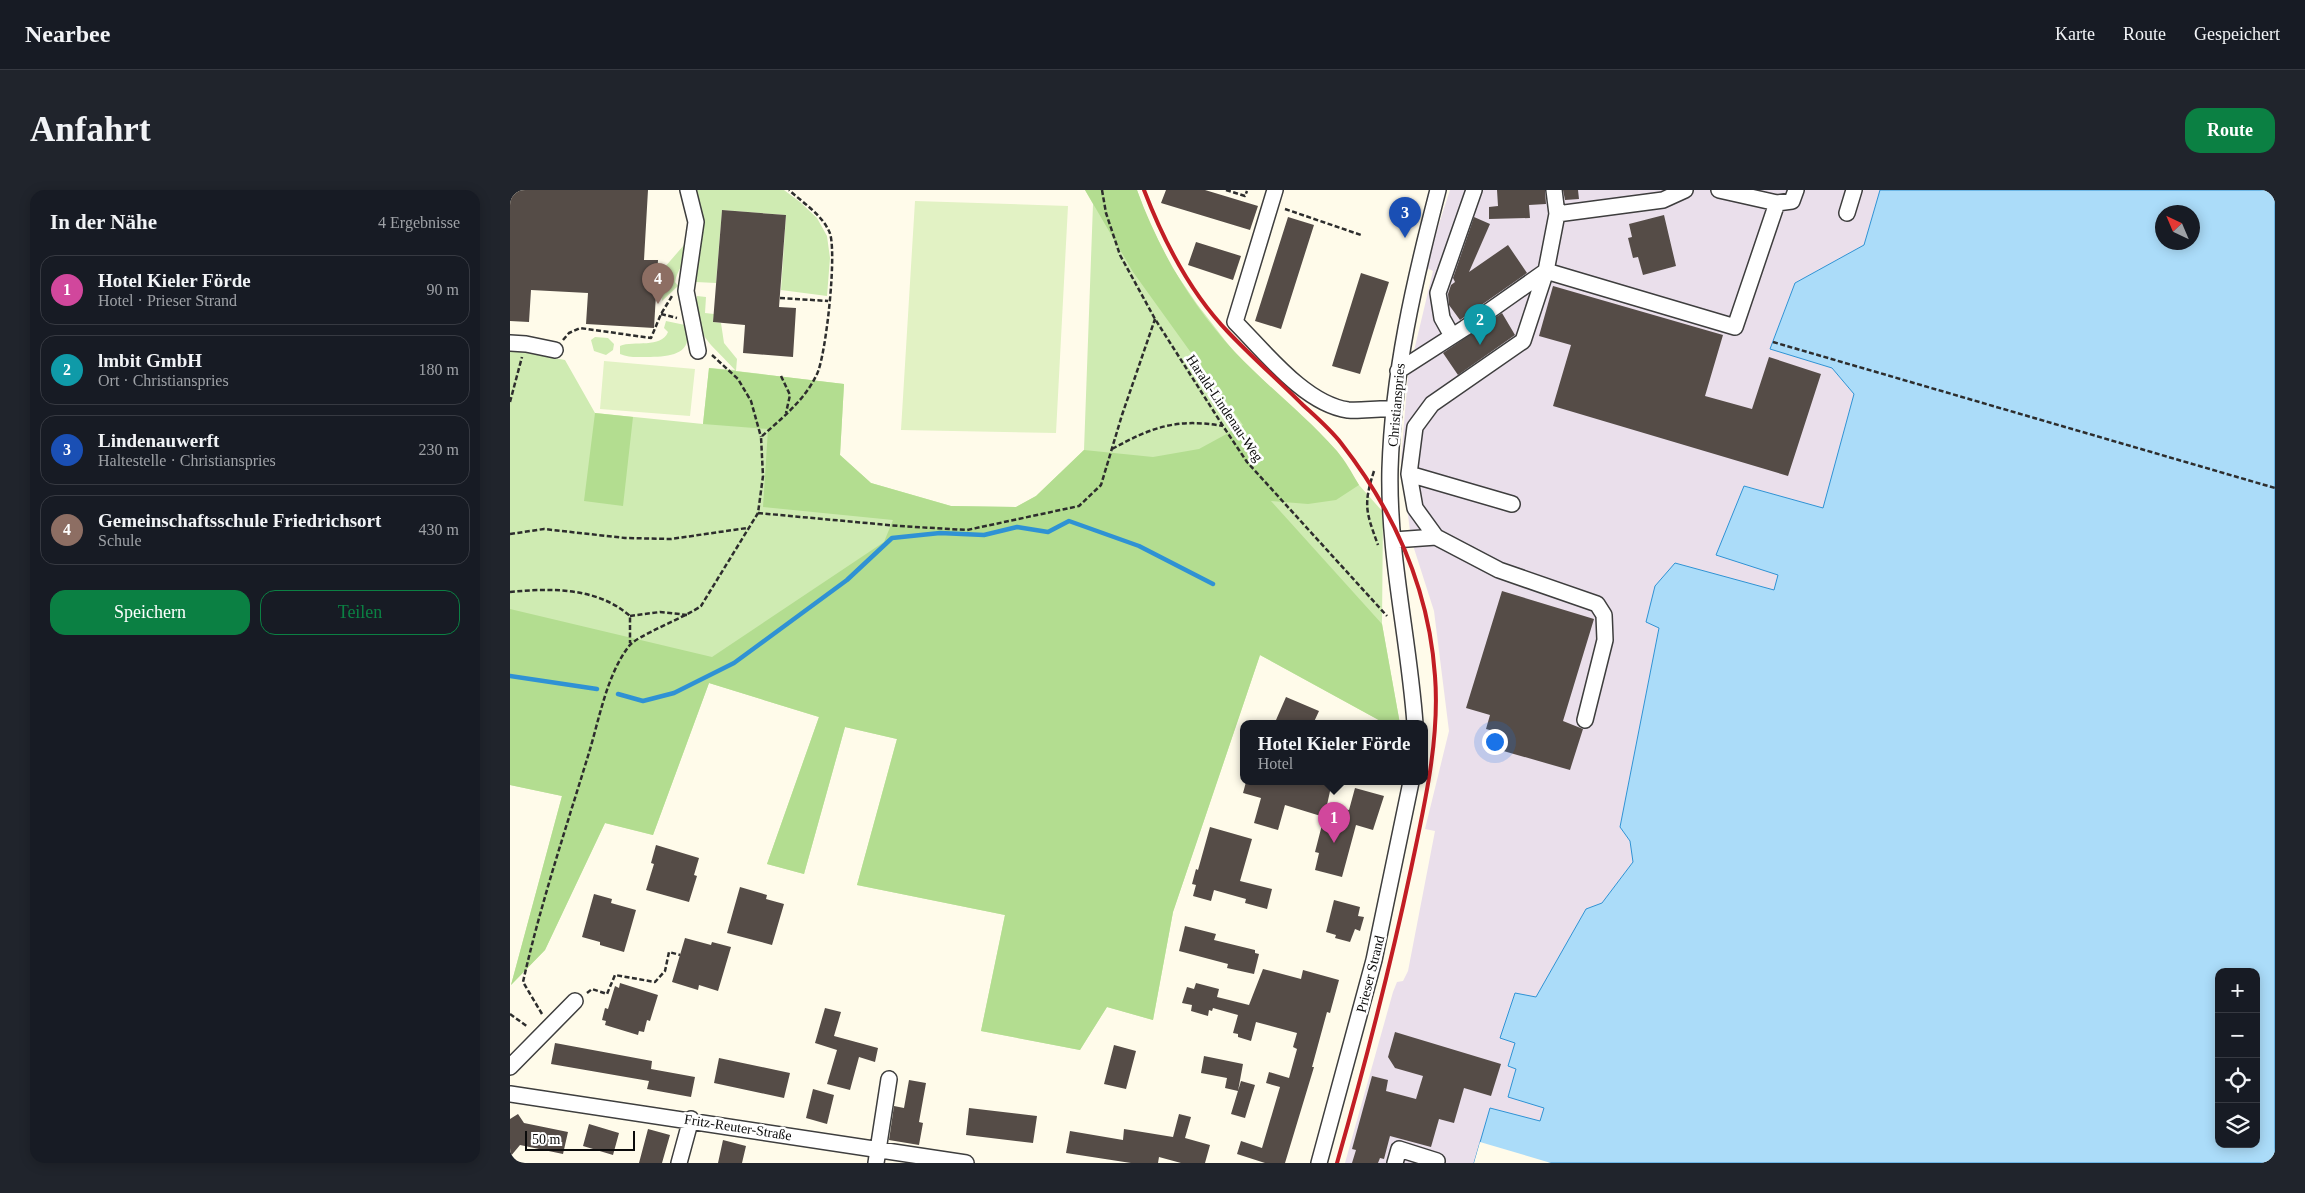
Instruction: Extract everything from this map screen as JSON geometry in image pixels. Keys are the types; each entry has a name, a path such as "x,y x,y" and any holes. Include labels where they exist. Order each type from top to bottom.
{"street":[{"path":"688,190 696,222 686,291 698,351"},
{"path":"1275,190 1235,322 1294,381 1324,403 1349,410 1394,409"},
{"name":"Christianspries","path":"1402,624 1390,470 1394,409 1398,371 1415,281 1438,190"},
{"path":"1452,336 1442,318 1438,292 1474,190"},
{"path":"1554,190 1557,214 1546,271 1523,341 1432,404 1415,427 1409,474 1415,508 1436,537 1499,570 1597,604 1604,615 1605,640 1585,720"},
{"path":"1557,214 1663,200 1685,190"},
{"path":"1719,190 1776,203 1792,201 1796,190"},
{"path":"1847,213 1854,190"},
{"path":"1546,271 1735,327 1776,203"},
{"path":"1398,371 1546,271"},
{"path":"510,343 555,350"},
{"path":"1409,474 1512,504"},
{"path":"1394,540 1436,537"},
{"path":"1402,624 1412,686 1415,720"},
{"name":"Prieser Strand","path":"1319,1163 1374,960 1410,785"},
{"path":"510,1067 576,1001"},
{"path":"877,1156 889,1079"},
{"name":"Fritz-Reuter-Straße","path":"510,1094 691,1119 842,1145 877,1156 966,1163"},
{"path":"678,1163 691,1119"},
{"path":"1395,1163 1398,1149 1437,1161 1436,1163"}],"path":[{"path":"761,437 796,405 817,374 826,334 833,246 830,231 820,218 789,190"},
{"name":"Harald-Lindenau-Weg","path":"1102,190 1106,212 1120,255 1155,319 1223,426 1248,462 1390,620 1402,624"},
{"path":"1226,190 1244,196 1247,191"},
{"path":"1282,218 1285,209 1361,235"},
{"path":"555,350 569,333 580,328 651,338 661,314 673,294"},
{"path":"780,298 829,301"},
{"path":"758,513 898,526 967,530 1079,506 1101,485 1122,415 1155,319"},
{"path":"1773,342 2275,488"},
{"path":"510,402 526,344"},
{"path":"550,1026 522,982 609,687 620,659 630,644 689,615 701,606 747,528 758,513 763,476 761,437 752,401 738,379 716,356 698,351"},
{"path":"781,376 790,395 786,414"},
{"path":"1112,449 1141,433 1173,424 1205,423 1223,426"},
{"path":"510,534 544,529 625,538 671,539 747,528"},
{"path":"510,592 535,588 586,594 624,610 630,616 630,644"},
{"path":"630,616 660,612 689,615"},
{"path":"576,1001 592,989 607,994 615,975 655,982 665,971 669,952 680,955"},
{"path":"510,1014 526,1025 540,1039"}],"shaded area":[{"path":"1450,190 1880,190 1864,245 1795,283 1770,349 1832,368 1854,394 1823,509 1745,486 1779,575 1774,590 1675,563 1659,628 1620,827 1630,841 1633,862 1602,903 1586,909 1536,997 1500,1038 1515,1043 1508,1066 1516,1069 1508,1097 1544,1107 1540,1121 1488,1118 1474,1163 1345,1163 1393,992 1397,982 1403,981 1408,971 1435,831 1425,829 1449,731 1434,611 1411,539 1401,459 1408,376 1433,271 1425,267"}],"green space":[{"path":"695,190 784,190 800,202 817,218 827,236 830,258 827,296 781,290 786,215 722,210 716,283 696,282 701,223"},
{"path":"1085,190 1137,190 1147,217 1171,266 1197,304 1234,352 1337,451 1359,485 1383,512 1382,624 1399,720 1379,720 1260,655 1173,912 1153,1020 1107,1007 1080,1050 981,1031 1005,915 857,885 897,739 845,727 804,874 767,864 819,717 709,683 653,835 605,823 545,950 511,985 562,796 510,785 510,350 565,360 595,413 703,424 709,368 735,370 712,346 701,330 697,320 697,296 706,297 705,313 714,314 713,322 721,323 724,343 737,359 736,371 844,384 840,455 871,483 951,506 1016,507 1036,496 1084,450 1093,204"},
{"path":"1085,190 1137,190 1166,255 1190,296 1204,315 1247,365 1324,437 1351,471 1359,485 1336,500 1308,504 1271,501 1382,624 1399,720 1379,720 1260,655 1173,912 1153,1020 1107,1007 1080,1050 981,1031 1005,915 857,885 897,739 845,727 804,874 767,864 819,717 709,683 653,835 605,823 545,950 511,985 562,796 510,785 510,609 712,657 884,542 893,520 763,507 768,429 703,424 709,368 844,384 840,455 871,483 951,506 1016,507 1036,496 1084,450 1153,457 1199,449 1243,425 1133,272"},
{"path":"915,201 1068,206 1056,433 901,430"},
{"path":"684,245 688,252 676,278 675,282 678,286 662,301 664,268"},
{"path":"666,321 685,325 687,343 684,348 672,355 655,357 633,357 620,354 620,346 626,344 660,341 668,332 664,328"},
{"path":"595,337 608,338 614,344 613,350 606,355 594,351 591,340"},
{"path":"604,361 695,369 690,416 600,409"},
{"path":"595,413 633,417 623,506 584,501"}],"water":[{"path":"1880,190 2275,190 2275,1163 1474,1163 1490,1108 1540,1121 1544,1108 1508,1097 1516,1069 1508,1066 1515,1043 1500,1038 1515,993 1536,997 1586,909 1602,903 1633,862 1630,841 1620,827 1659,628 1646,622 1655,586 1675,563 1774,590 1778,575 1716,555 1744,486 1823,508 1854,394 1832,368 1770,349 1795,283 1864,245"}],"pier":[{"path":"1480,1142 1551,1163 1474,1163"}],"building":[{"path":"510,190 648,190 644,260 658,260 654,328 586,324 588,293 531,290 529,322 510,321"},
{"path":"1166,190 1205,190 1258,206 1250,230 1161,203"},
{"path":"1497,190 1545,190 1546,204 1529,205 1530,218 1489,219 1489,207 1498,206"},
{"path":"1563,190 1578,190 1579,199 1565,200"},
{"path":"722,210 786,215 779,307 796,308 793,357 743,353 745,325 713,322"},
{"path":"1664,215 1676,266 1643,275 1638,257 1633,258 1628,238 1632,237 1629,224"},
{"path":"1288,217 1314,225 1281,329 1255,321"},
{"path":"1474,217 1490,224 1469,272 1508,245 1527,273 1460,320 1449,305 1448,294 1451,285 1455,282 1453,278"},
{"path":"1196,242 1241,256 1233,280 1188,265"},
{"path":"1361,273 1389,282 1360,374 1332,366"},
{"path":"1553,286 1723,335 1705,396 1752,409 1769,357 1821,374 1788,476 1553,406 1571,345 1539,336"},
{"path":"1502,313 1515,335 1458,375 1443,353"},
{"path":"1502,591 1594,619 1563,721 1583,729 1570,770 1500,750 1505,734 1486,729 1490,715 1466,708"},
{"path":"1286,697 1319,711 1315,720 1276,720"},
{"path":"1245,785 1331,785 1327,805 1349,810 1355,788 1384,796 1373,830 1356,825 1342,877 1315,870 1319,853 1315,852 1324,817 1285,805 1278,830 1254,823 1261,798 1243,793"},
{"path":"1210,827 1252,839 1240,881 1272,889 1267,909 1245,903 1246,899 1214,890 1211,901 1193,896 1196,885 1192,884 1196,869 1198,870"},
{"path":"656,845 699,858 694,875 697,876 689,902 646,890 654,864 651,863"},
{"path":"740,887 767,895 766,899 784,904 772,945 727,933"},
{"path":"594,894 612,899 611,903 636,910 624,952 582,937"},
{"path":"1334,900 1360,907 1358,916 1364,917 1360,931 1355,929 1350,942 1335,938 1336,935 1326,932"},
{"path":"1185,926 1216,934 1214,940 1255,950 1255,953 1259,954 1254,974 1227,968 1228,964 1179,951"},
{"path":"685,938 711,945 712,942 731,947 718,991 699,985 698,990 672,982"},
{"path":"1263,969 1301,979 1303,970 1339,980 1330,1013 1327,1012 1312,1067 1314,1067 1285,1163 1265,1163 1237,1154 1241,1141 1262,1148 1280,1087 1266,1083 1269,1072 1289,1078 1297,1049 1293,1047 1297,1033 1256,1022 1251,1041 1238,1037 1238,1034 1233,1033 1238,1015 1213,1008 1212,1011 1209,1010 1208,1016 1191,1011 1192,1005 1182,1003 1187,987 1194,989 1196,983 1219,989 1217,997 1249,1005"},
{"path":"620,983 658,995 650,1021 647,1020 644,1032 639,1031 638,1035 605,1025 606,1021 602,1020 605,1008 608,1009 615,986 619,988"},
{"path":"825,1008 841,1012 834,1036 878,1048 875,1062 859,1057 850,1090 827,1084 837,1050 815,1043"},
{"path":"1395,1032 1501,1064 1491,1096 1464,1088 1454,1123 1439,1119 1431,1147 1390,1136 1384,1159 1380,1158 1378,1163 1352,1163 1356,1150 1352,1149 1372,1076 1388,1080 1386,1091 1416,1099 1423,1076 1395,1068 1388,1057"},
{"path":"555,1043 652,1061 651,1069 695,1077 691,1097 647,1089 649,1081 551,1064"},
{"path":"1114,1045 1136,1051 1126,1089 1104,1084"},
{"path":"1204,1056 1243,1064 1238,1091 1225,1088 1227,1078 1201,1073"},
{"path":"719,1058 790,1073 784,1098 714,1083"},
{"path":"909,1080 926,1083 919,1122 923,1123 919,1145 889,1140 894,1106 904,1108"},
{"path":"1241,1081 1255,1085 1245,1118 1231,1114"},
{"path":"813,1089 834,1095 827,1124 806,1118"},
{"path":"969,1108 1037,1116 1033,1143 966,1135"},
{"path":"518,1114 524,1123 568,1132 563,1154 520,1145 510,1157 510,1119"},
{"path":"1179,1114 1191,1117 1185,1138 1210,1145 1205,1163 1181,1163 1159,1157 1158,1163 1131,1163 1066,1153 1070,1131 1123,1140 1124,1129 1173,1137"},
{"path":"589,1124 619,1133 613,1155 583,1146"},
{"path":"648,1129 670,1135 662,1163 639,1163"},
{"path":"723,1140 746,1146 742,1163 718,1163"}],"waterway":[{"path":"618,694 643,701 674,693 734,663 847,580 892,538 940,533 984,535 1017,527 1048,532 1069,521 1139,546 1213,584"},
{"path":"510,676 597,689"}],"railway":[{"path":"1144,190 1169,248 1202,301 1238,342 1341,443 1377,496 1406,552 1425,612 1435,676 1435,724 1428,784"},
{"path":"1337,1163 1395,943 1428,785"}],"place":[{"name":"Lindenauwerft","path":"1405,238"},
{"name":"Gemeinschaftsschule Friedrichsort","path":"658,304"},
{"name":"lmbit GmbH","path":"1480,345"},
{"name":"Hotel Kieler Förde","path":"1334,843"}]}
